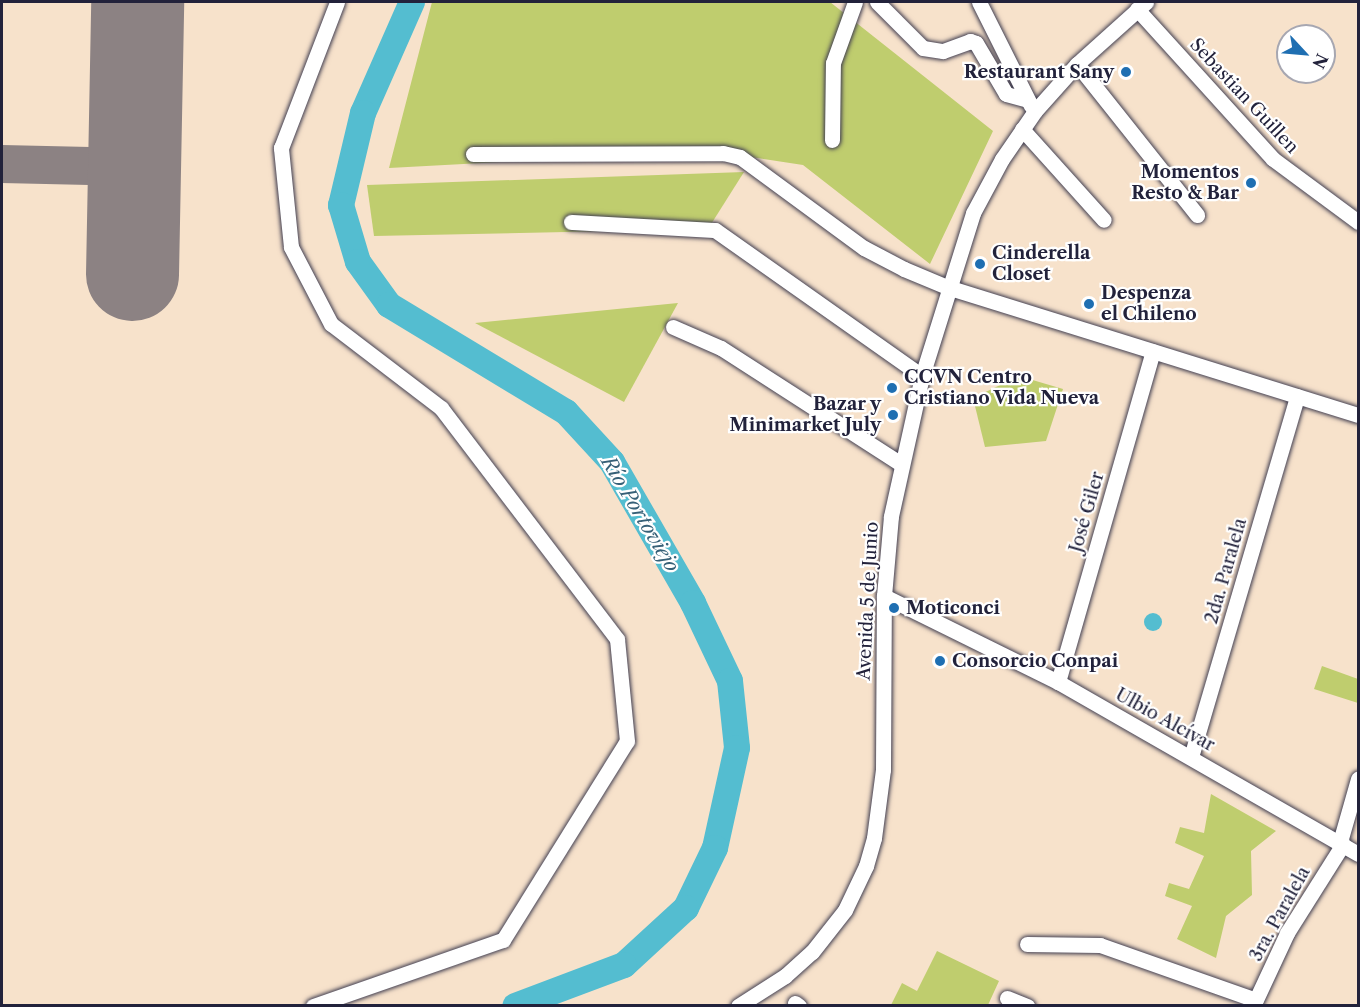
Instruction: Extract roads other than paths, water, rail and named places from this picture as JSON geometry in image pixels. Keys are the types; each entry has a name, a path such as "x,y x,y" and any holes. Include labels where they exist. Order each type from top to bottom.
{"street":[{"path":"313,1005 503,940 627,741 616,639 441,408 331,324 291,247 281,148 337,2"},
{"path":"832,140 833,63 855,2"},
{"path":"876,2 923,48 943,51 970,41 976,43 1006,94 1030,105"},
{"path":"979,2 1030,105"},
{"name":"Avenida 5 de Junio","path":"738,1005 785,976 812,952 845,910 866,866 876,826 883,770 884,596 901,464 922,376 947,287 973,213 1022,129 1030,105 1142,5"},
{"name":"Sebastian Guillen","path":"1142,5 1273,159 1359,222"},
{"path":"1077,64 1197,215"},
{"path":"1022,129 1104,220"},
{"path":"473,154 723,153 740,157 864,248 947,287 1359,416"},
{"path":"571,222 715,230 922,376"},
{"path":"673,327 721,348 901,464"},
{"name":"José Giler","path":"1058,682 1153,351"},
{"name":"2da. Paralela","path":"1191,757 1297,396"},
{"name":"Ulbio Alcívar","path":"884,596 1058,682 1359,854"},
{"name":"3ra. Paralela","path":"1255,1003 1287,933 1341,843 1359,779"},
{"path":"1028,944 1100,945 1255,1003"},
{"path":"1007,998 1027,1005"}],"water":[{"path":"1153,613 1159,616 1162,622 1159,628 1153,631 1147,628 1144,622 1147,616"}],"waterway":[{"name":"Río Portoviejo","path":"412,2 363,113 341,205 358,262 389,305 566,412 612,462 693,603 730,681 737,748 715,848 686,908 624,965 515,1006"}],"place":[{"name":"Restaurant Sany","path":"1126,72"},
{"name":"Momentos Resto & Bar","path":"1251,183"},
{"name":"Cinderella Closet","path":"980,264"},
{"name":"Despenza el Chileno","path":"1089,304"},
{"name":"CCVN Centro Cristiano Vida Nueva","path":"892,388"},
{"name":"Bazar y Minimarket July","path":"893,415"},
{"name":"Moticonci","path":"894,608"},
{"name":"Consorcio Conpai","path":"940,661"}]}
